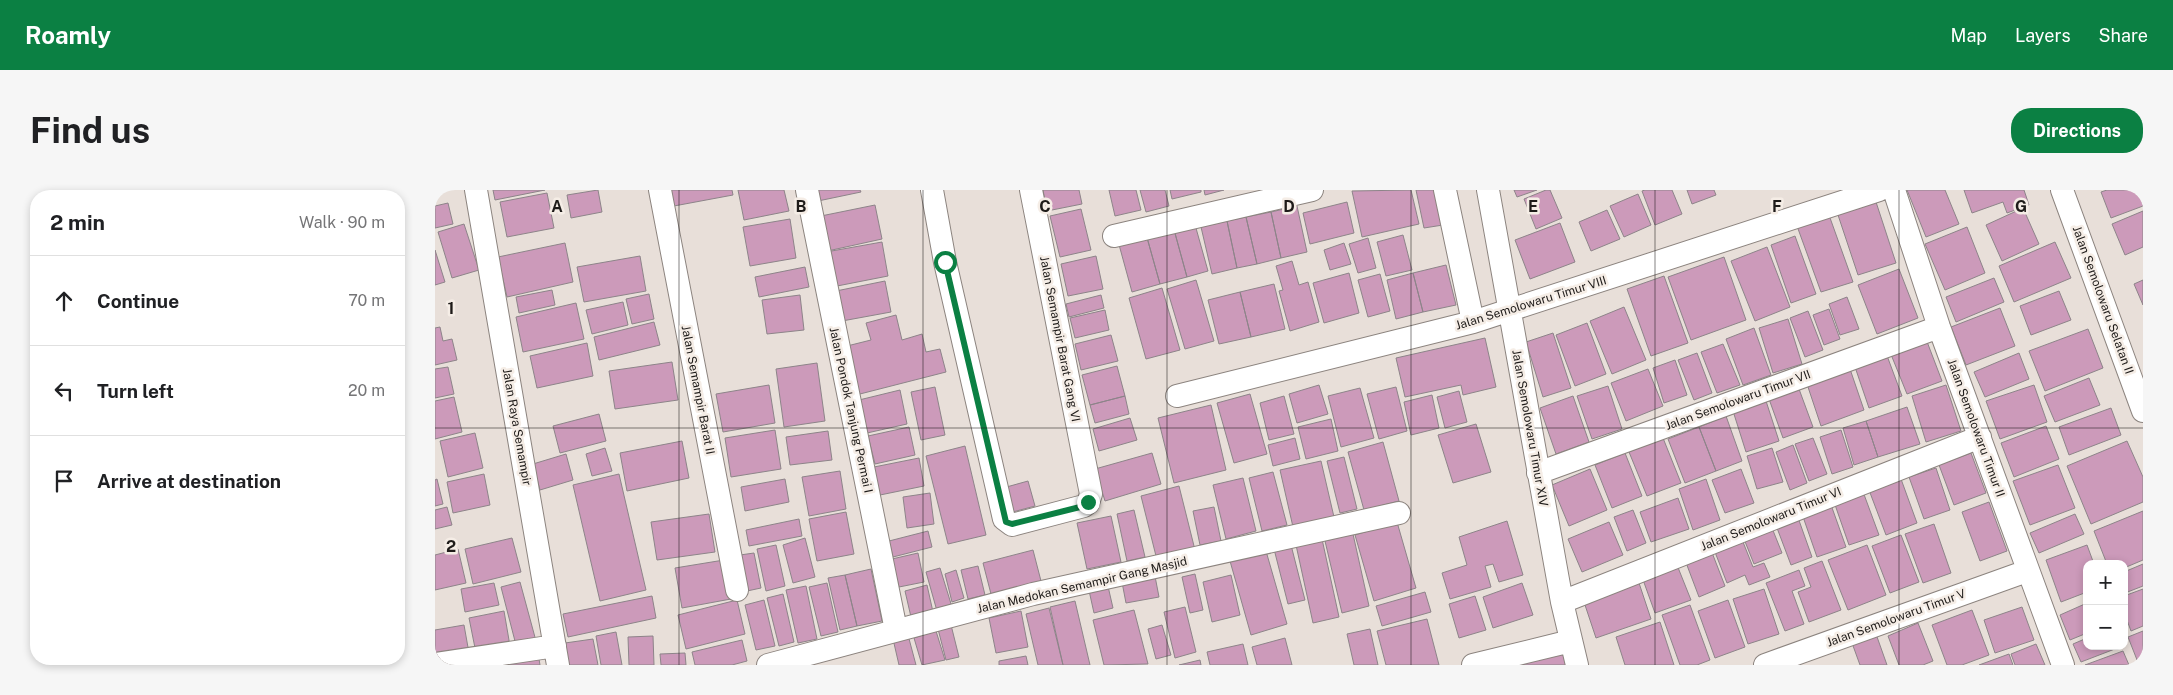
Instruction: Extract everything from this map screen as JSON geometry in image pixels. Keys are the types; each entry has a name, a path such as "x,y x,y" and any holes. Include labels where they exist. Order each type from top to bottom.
{"street":[{"name":"Jalan Raya Semampir","path":"476,190 557,656"},
{"name":"Jalan Semampir Barat II","path":"660,190 737,590"},
{"name":"Jalan Pondok Tanjung Permai I","path":"807,190 896,630"},
{"name":"Jalan Semampir Barat Gang VI","path":"932,190 945,262 1004,519 1012,524 1084,506 1090,498 1090,488 1031,190"},
{"path":"1113,236 1312,190"},
{"path":"1445,190 1473,322"},
{"name":"Jalan Semolowaru Timur XIV","path":"1487,190 1537,473 1562,602 1577,665"},
{"name":"Jalan Semolowaru Timur VIII","path":"1177,396 1473,322 1879,190"},
{"name":"Jalan Semolowaru Timur II","path":"1894,190 1939,327 2063,665"},
{"name":"Jalan Semolowaru Selatan II","path":"2062,190 2143,410"},
{"name":"Jalan Semolowaru Timur VII","path":"1537,473 1939,327"},
{"name":"Jalan Semolowaru Timur VI","path":"1562,602 1980,437"},
{"name":"Jalan Medokan Semampir Gang Masjid","path":"768,665 1033,594 1399,514"},
{"name":"Jalan Semolowaru Timur V","path":"1765,665 2027,571"},
{"path":"1473,665 1571,641"},
{"path":"435,664 557,656"}],"building":[{"path":"493,190 545,190 495,200"},
{"path":"598,190 602,212 571,218 567,195"},
{"path":"671,190 732,190 733,195 674,206"},
{"path":"738,190 784,190 789,211 744,220"},
{"path":"815,190 860,190 861,192 818,201"},
{"path":"1043,190 1079,190 1082,204 1047,211"},
{"path":"1109,190 1136,190 1141,210 1115,216"},
{"path":"1140,190 1165,190 1169,206 1146,212"},
{"path":"1170,190 1201,190 1201,192 1172,199"},
{"path":"1204,190 1224,190 1205,195"},
{"path":"1411,190 1419,224 1362,237 1352,191"},
{"path":"1416,190 1436,190 1443,225 1424,228"},
{"path":"1514,190 1537,190 1517,197"},
{"path":"1550,190 1562,218 1536,229 1524,199"},
{"path":"1672,190 1682,214 1655,225 1642,191"},
{"path":"1687,190 1714,190 1716,195 1692,204"},
{"path":"1907,190 1945,190 1959,224 1926,237"},
{"path":"1964,190 2024,190 2029,205 2007,213 2003,202 1972,213"},
{"path":"2107,190 2143,190 2143,206 2111,218 2101,192"},
{"path":"547,193 554,228 507,237 500,202"},
{"path":"1638,194 1651,225 1624,237 1610,206"},
{"path":"1347,202 1354,233 1310,244 1303,213"},
{"path":"1876,202 1896,263 1858,275 1838,215"},
{"path":"448,203 453,224 435,228 435,206"},
{"path":"875,205 882,239 823,252 816,217"},
{"path":"1297,206 1307,252 1281,258 1271,212"},
{"path":"2023,208 2039,244 2002,261 1986,225"},
{"path":"1081,209 1091,250 1060,257 1050,216"},
{"path":"1607,210 1620,239 1591,251 1579,222"},
{"path":"2143,211 2143,247 2125,255 2112,224"},
{"path":"1271,212 1281,258 1257,264 1246,217"},
{"path":"1829,215 1853,282 1821,292 1797,226"},
{"path":"1246,217 1257,264 1237,268 1227,221"},
{"path":"790,219 796,258 750,266 743,227"},
{"path":"1194,221 1208,271 1187,277 1173,226"},
{"path":"1227,221 1237,268 1212,274 1201,227"},
{"path":"1560,223 1575,262 1530,279 1515,240"},
{"path":"464,224 479,270 452,278 438,232"},
{"path":"1173,226 1187,277 1160,284 1146,234"},
{"path":"1967,227 1985,273 1945,290 1925,244"},
{"path":"1146,234 1160,284 1132,292 1118,241"},
{"path":"1403,235 1412,270 1386,276 1377,242"},
{"path":"1795,236 1816,294 1791,303 1771,245"},
{"path":"1368,238 1376,268 1358,273 1349,244"},
{"path":"882,242 888,276 832,287 826,252"},
{"path":"2055,242 2071,278 2014,302 1999,266"},
{"path":"565,243 573,282 507,297 498,257"},
{"path":"1344,243 1351,264 1330,270 1324,250"},
{"path":"1767,247 1790,307 1755,321 1731,261"},
{"path":"435,250 445,282 435,285"},
{"path":"640,256 646,291 584,302 577,267"},
{"path":"1096,256 1103,289 1068,296 1061,264"},
{"path":"1724,257 1746,320 1691,340 1668,277"},
{"path":"1292,261 1299,285 1308,282 1319,322 1290,331 1279,291 1283,290 1276,266"},
{"path":"1446,265 1456,305 1423,312 1413,273"},
{"path":"805,267 809,287 759,297 755,277"},
{"path":"1899,269 1918,318 1877,334 1858,285"},
{"path":"1349,273 1359,313 1324,323 1313,283"},
{"path":"1413,273 1423,312 1396,319 1387,280"},
{"path":"1380,274 1390,311 1368,317 1358,280"},
{"path":"1664,276 1688,343 1651,356 1627,289"},
{"path":"1994,278 2004,302 1956,322 1946,297"},
{"path":"1196,280 1214,341 1185,349 1167,289"},
{"path":"2143,280 2143,305 2134,284"},
{"path":"885,281 891,312 842,321 836,291"},
{"path":"1274,284 1285,329 1251,337 1240,292"},
{"path":"1162,288 1180,350 1146,359 1129,298"},
{"path":"552,290 555,305 519,313 516,297"},
{"path":"2059,291 2071,320 2031,335 2020,306"},
{"path":"1240,292 1251,337 1219,344 1208,300"},
{"path":"649,294 654,319 632,324 626,299"},
{"path":"800,295 804,330 767,334 762,300"},
{"path":"1101,295 1104,308 1069,317 1066,304"},
{"path":"1847,297 1859,329 1840,335 1829,304"},
{"path":"623,302 628,325 592,334 586,310"},
{"path":"576,303 584,339 523,352 516,317"},
{"path":"1624,307 1646,360 1612,374 1590,321"},
{"path":"2000,308 2015,346 1966,365 1951,327"},
{"path":"1829,309 1840,339 1824,345 1813,315"},
{"path":"1105,310 1109,330 1075,338 1070,318"},
{"path":"1808,311 1823,350 1805,357 1790,318"},
{"path":"896,315 902,340 922,334 926,352 940,349 946,372 856,395 843,347 871,340 866,323"},
{"path":"1788,319 1802,364 1773,373 1759,328"},
{"path":"654,322 660,345 599,360 594,337"},
{"path":"1587,323 1606,374 1575,386 1556,335"},
{"path":"440,327 443,341 452,339 457,360 435,365 435,328"},
{"path":"1754,328 1771,375 1743,385 1726,339"},
{"path":"2088,329 2103,368 2045,391 2029,351"},
{"path":"1553,333 1571,388 1543,397 1526,342"},
{"path":"1111,335 1118,361 1081,370 1075,344"},
{"path":"1485,338 1496,387 1463,395 1461,385 1405,397 1396,358"},
{"path":"1926,339 1942,381 1907,394 1890,352"},
{"path":"587,343 593,376 537,388 530,356"},
{"path":"1723,344 1740,385 1717,393 1701,352"},
{"path":"1697,353 1712,393 1694,400 1678,360"},
{"path":"1886,353 1902,396 1869,408 1854,364"},
{"path":"2019,353 2029,379 1985,397 1974,372"},
{"path":"1675,360 1687,395 1664,403 1653,368"},
{"path":"672,362 678,400 615,409 609,371"},
{"path":"817,363 825,421 784,427 776,369"},
{"path":"1117,366 1125,396 1090,405 1082,375"},
{"path":"448,367 454,394 435,398 435,369"},
{"path":"1648,369 1663,406 1626,421 1611,383"},
{"path":"1850,369 1864,410 1821,426 1807,384"},
{"path":"2089,378 2100,405 2055,422 2044,396"},
{"path":"769,385 775,423 723,432 716,394"},
{"path":"1319,385 1328,414 1297,423 1289,394"},
{"path":"1946,385 1961,431 1926,442 1912,396"},
{"path":"2034,385 2047,422 2000,439 1986,401"},
{"path":"1608,386 1622,429 1592,439 1577,396"},
{"path":"935,387 945,435 921,440 911,392"},
{"path":"1396,387 1407,431 1379,439 1367,394"},
{"path":"1360,388 1374,438 1341,447 1328,396"},
{"path":"1799,389 1813,427 1783,438 1769,399"},
{"path":"900,390 907,424 867,433 859,400"},
{"path":"1459,391 1467,422 1445,428 1437,397"},
{"path":"1250,394 1267,454 1234,463 1217,403"},
{"path":"1432,395 1439,428 1411,435 1404,402"},
{"path":"1125,396 1129,414 1095,423 1090,405"},
{"path":"1284,396 1294,434 1269,440 1260,403"},
{"path":"1573,396 1589,442 1556,454 1540,408"},
{"path":"454,397 462,432 435,439 435,401"},
{"path":"1766,401 1779,441 1746,452 1733,411"},
{"path":"1211,405 1226,470 1174,483 1158,418"},
{"path":"1907,407 1920,444 1878,457 1866,421"},
{"path":"2111,408 2121,435 2069,455 2059,427"},
{"path":"599,414 606,441 560,453 553,426"},
{"path":"1726,416 1742,461 1716,471 1699,427"},
{"path":"1130,418 1137,440 1099,451 1093,429"},
{"path":"1331,419 1338,451 1306,459 1298,427"},
{"path":"1866,421 1878,457 1854,465 1843,428"},
{"path":"1476,424 1491,472 1453,483 1438,435"},
{"path":"2046,426 2059,459 2014,477 2001,443"},
{"path":"909,427 915,455 875,464 868,436"},
{"path":"1699,427 1716,471 1685,483 1668,439"},
{"path":"775,430 781,469 731,477 725,438"},
{"path":"1841,430 1853,467 1832,474 1820,437"},
{"path":"828,431 832,460 790,465 786,437"},
{"path":"475,433 483,468 448,477 440,441"},
{"path":"1295,438 1300,459 1273,466 1268,445"},
{"path":"1663,438 1681,483 1647,496 1629,452"},
{"path":"1813,438 1827,474 1809,481 1795,444"},
{"path":"682,441 689,478 627,491 620,453"},
{"path":"2127,441 2143,477 2143,502 2091,524 2067,466"},
{"path":"1383,442 1399,501 1364,510 1348,452"},
{"path":"1793,445 1807,483 1790,490 1776,452"},
{"path":"965,446 986,535 948,544 926,456"},
{"path":"605,448 612,471 592,476 586,454"},
{"path":"1772,448 1783,482 1757,489 1747,456"},
{"path":"1152,453 1161,484 1105,501 1095,469"},
{"path":"1625,453 1642,496 1612,508 1595,465"},
{"path":"1971,453 1986,493 1954,505 1939,465"},
{"path":"566,454 573,480 540,490 533,464"},
{"path":"1344,457 1357,509 1340,513 1327,461"},
{"path":"919,458 924,486 880,495 874,467"},
{"path":"1321,461 1334,517 1293,527 1280,470"},
{"path":"2058,465 2075,508 2030,525 2013,481"},
{"path":"1936,468 1950,510 1924,519 1909,477"},
{"path":"1590,469 1607,510 1569,526 1552,485"},
{"path":"1741,469 1754,503 1725,513 1712,480"},
{"path":"840,471 846,509 809,516 802,477"},
{"path":"1273,472 1287,525 1262,531 1249,478"},
{"path":"484,474 490,505 453,513 447,482"},
{"path":"619,474 646,590 600,601 573,485"},
{"path":"1243,478 1256,531 1226,539 1213,485"},
{"path":"437,479 443,504 435,506 435,480"},
{"path":"785,479 789,502 745,511 741,487"},
{"path":"1706,479 1720,520 1693,530 1679,489"},
{"path":"1901,479 1917,523 1886,535 1869,490"},
{"path":"1028,481 1035,506 1009,513 1003,488"},
{"path":"1179,486 1195,550 1157,560 1141,496"},
{"path":"1862,489 1879,535 1849,545 1833,499"},
{"path":"930,493 934,524 907,528 903,497"},
{"path":"1678,498 1689,529 1651,542 1640,512"},
{"path":"1830,502 1846,547 1817,557 1801,511"},
{"path":"1989,502 2007,551 1980,561 1962,512"},
{"path":"447,507 452,525 435,529 435,510"},
{"path":"1214,507 1221,541 1200,545 1193,511"},
{"path":"1134,510 1145,557 1127,561 1117,514"},
{"path":"1633,510 1646,543 1627,551 1614,517"},
{"path":"2143,511 2143,560 2128,566 2128,560 2105,560 2094,531"},
{"path":"846,512 854,554 817,561 809,519"},
{"path":"1796,512 1812,557 1791,565 1774,520"},
{"path":"709,514 715,552 657,560 651,522"},
{"path":"2075,514 2084,534 2039,553 2030,533"},
{"path":"1111,516 1121,562 1087,569 1077,523"},
{"path":"799,519 802,536 749,546 746,530"},
{"path":"1507,521 1523,575 1499,582 1493,564 1485,566 1491,587 1450,599 1442,573 1467,565 1459,537"},
{"path":"1397,522 1416,588 1374,601 1355,535"},
{"path":"1609,522 1623,555 1582,572 1568,539"},
{"path":"1770,523 1782,553 1754,564 1742,534"},
{"path":"1934,524 1951,573 1923,583 1905,534"},
{"path":"928,531 932,547 893,557 889,541"},
{"path":"1353,534 1369,606 1342,613 1325,541"},
{"path":"1901,535 1919,582 1890,593 1872,546"},
{"path":"1741,537 1753,567 1764,563 1770,577 1749,585 1745,575 1727,583 1713,547"},
{"path":"512,538 521,572 473,584 465,549"},
{"path":"805,538 815,577 793,583 783,545"},
{"path":"1322,539 1339,617 1313,623 1296,545"},
{"path":"776,545 785,586 766,591 757,549"},
{"path":"1291,545 1305,600 1288,604 1274,549"},
{"path":"1867,545 1886,595 1848,610 1828,560"},
{"path":"2087,545 2093,560 2083,560 2083,594 2061,602 2046,560"},
{"path":"458,549 466,583 435,590 435,555"},
{"path":"1033,550 1041,581 991,594 983,563"},
{"path":"1711,550 1725,586 1699,597 1685,560"},
{"path":"1266,551 1287,624 1251,635 1230,561"},
{"path":"754,553 761,588 747,591 740,555"},
{"path":"918,553 924,582 899,587 892,559"},
{"path":"724,560 731,599 682,608 675,568"},
{"path":"1822,561 1841,610 1809,622 1798,592 1811,587 1804,568"},
{"path":"2143,564 2143,586 2128,592 2128,570"},
{"path":"1677,565 1691,600 1655,613 1642,577"},
{"path":"978,566 985,595 968,599 961,570"},
{"path":"940,568 952,607 937,611 926,572"},
{"path":"871,569 882,621 857,626 845,575"},
{"path":"956,570 964,598 952,602 945,574"},
{"path":"1799,570 1805,586 1792,591 1804,624 1785,631 1766,583"},
{"path":"1154,571 1159,597 1126,603 1121,577"},
{"path":"1195,574 1203,610 1190,613 1182,577"},
{"path":"845,575 857,626 840,630 828,578"},
{"path":"1231,575 1240,615 1212,622 1203,582"},
{"path":"1637,577 1651,619 1596,638 1582,596"},
{"path":"520,582 536,641 516,645 501,587"},
{"path":"1107,582 1113,608 1094,613 1088,586"},
{"path":"494,583 499,605 465,612 461,589"},
{"path":"827,583 838,632 821,636 809,587"},
{"path":"1522,583 1533,615 1493,628 1483,597"},
{"path":"927,585 933,612 911,617 905,591"},
{"path":"806,586 817,639 798,643 786,590"},
{"path":"1764,589 1779,634 1748,644 1733,599"},
{"path":"2143,589 2143,626 2131,631 2128,623 2128,595"},
{"path":"1425,592 1431,612 1382,626 1376,606"},
{"path":"783,594 794,642 779,646 767,598"},
{"path":"652,596 656,618 568,637 563,614"},
{"path":"1475,596 1486,630 1459,638 1449,604"},
{"path":"737,600 745,634 686,649 678,615"},
{"path":"764,600 775,646 756,650 745,605"},
{"path":"1728,600 1745,647 1715,658 1698,611"},
{"path":"1075,601 1090,665 1063,665 1050,607"},
{"path":"1690,605 1710,660 1697,665 1680,665 1662,615"},
{"path":"2083,605 2083,635 2070,640 2060,615"},
{"path":"1185,607 1196,652 1175,658 1164,612"},
{"path":"2022,607 2034,640 1995,653 1984,620"},
{"path":"1049,608 1063,665 1038,665 1026,614"},
{"path":"1134,610 1148,664 1104,665 1093,620"},
{"path":"1972,610 1989,655 1962,665 1947,665 1932,625"},
{"path":"504,611 510,646 476,653 469,618"},
{"path":"1021,611 1028,647 996,653 989,618"},
{"path":"1427,619 1439,665 1386,665 1377,631"},
{"path":"1660,622 1674,665 1625,665 1616,637"},
{"path":"1918,623 1933,661 1923,665 1899,665 1888,636"},
{"path":"464,625 469,653 435,659 435,630"},
{"path":"951,625 959,657 946,660 938,629"},
{"path":"1162,625 1171,655 1156,659 1148,629"},
{"path":"1370,629 1378,665 1354,665 1347,634"},
{"path":"936,631 945,660 922,665 914,638"},
{"path":"2143,631 2143,665 2139,665 2128,637"},
{"path":"616,632 622,665 601,665 596,636"},
{"path":"1876,634 1887,665 1860,665 1852,643"},
{"path":"908,635 916,665 899,665 893,639"},
{"path":"653,636 654,665 629,665 628,637"},
{"path":"1285,638 1292,665 1257,665 1252,647"},
{"path":"593,639 598,665 569,665 565,643"},
{"path":"742,640 747,661 732,665 695,665 692,652"},
{"path":"2083,640 2083,650 2112,650 2081,662 2073,644"},
{"path":"1243,644 1248,665 1210,665 1207,652"},
{"path":"2036,644 2045,665 2015,665 2011,654"},
{"path":"1569,649 1574,665 1519,665"},
{"path":"2123,651 2129,665 2085,665"},
{"path":"538,653 540,665 508,665 506,658"},
{"path":"685,653 686,665 661,665 660,654"},
{"path":"2009,654 2013,665 1979,665"},
{"path":"1026,656 1028,665 999,665 999,661"},
{"path":"1200,660 1201,665 1179,665"}],"route":[{"path":"945,262 1004,519 1008,524 1012,524 1084,506 1088,502"}]}
